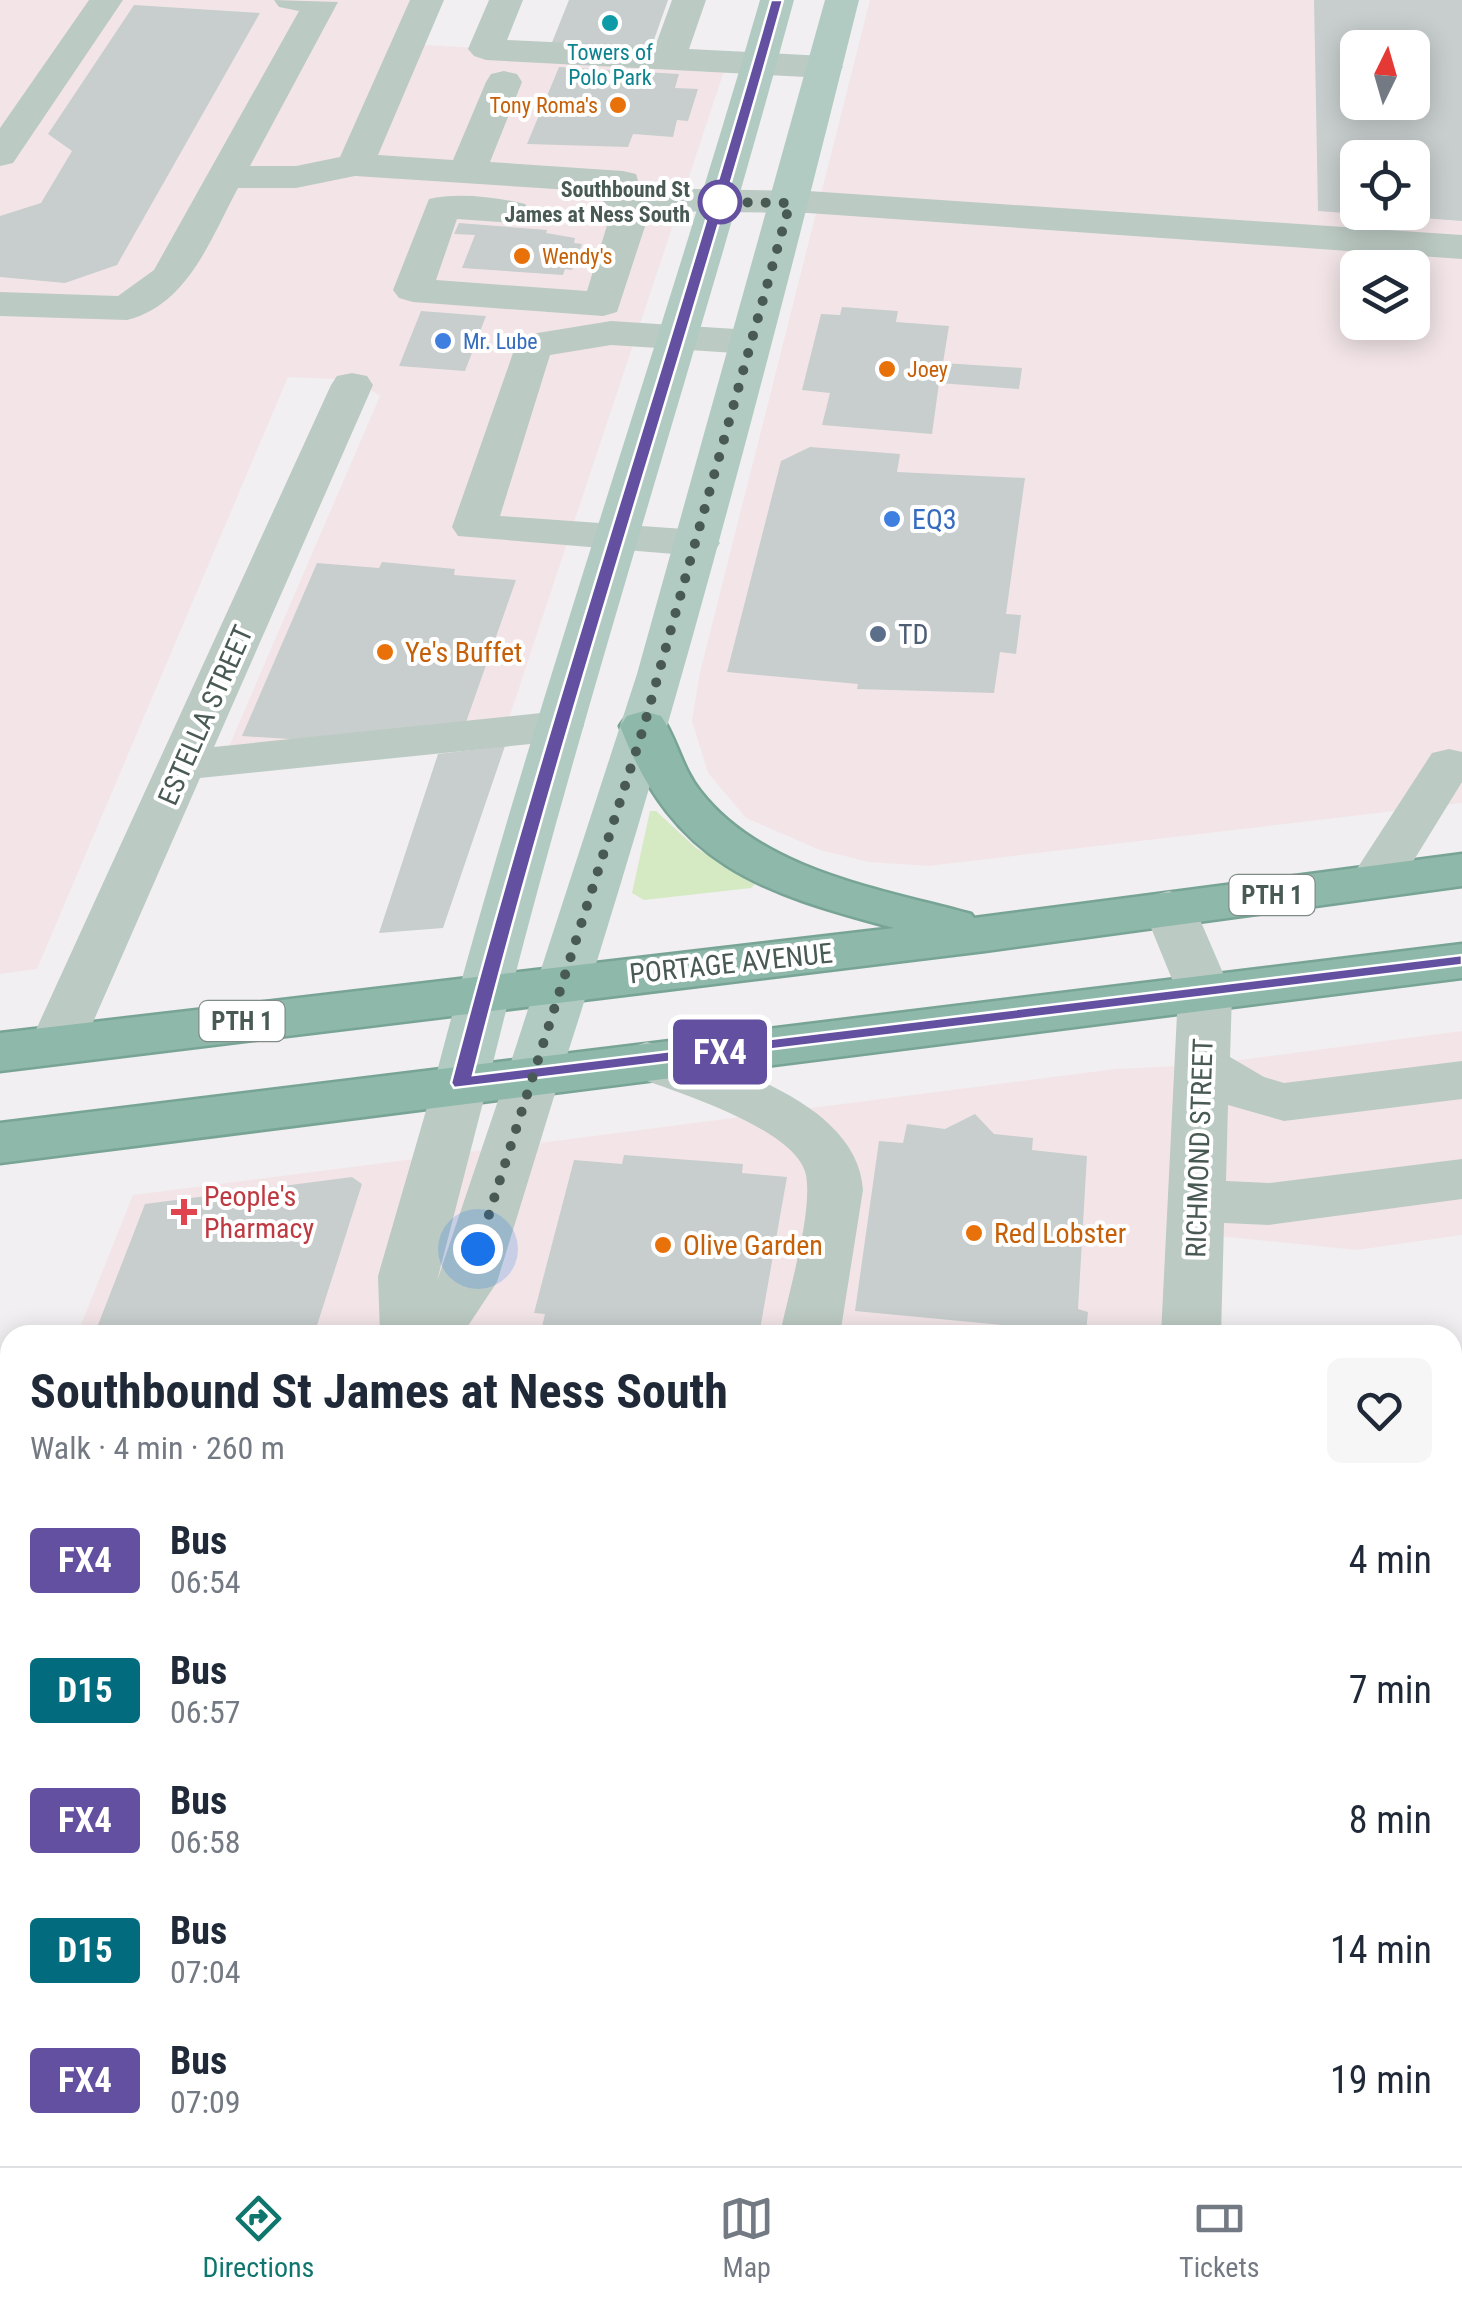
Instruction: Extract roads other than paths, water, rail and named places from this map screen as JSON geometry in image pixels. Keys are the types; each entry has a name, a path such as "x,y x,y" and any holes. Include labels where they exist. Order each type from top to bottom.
{"highway":[{"path":"644,726 679,797 706,827 730,845 844,898 985,934"},
{"name":"PORTAGE AVENUE","path":"0,1052 985,934 1462,870"},
{"path":"0,1143 1462,961"}],"main road":[{"path":"461,1083 615,537 720,204 777,0"},
{"path":"534,1074 566,982 698,543 842,0"}],"street":[{"path":"0,155 106,0"},
{"path":"0,304 127,308 170,278 321,2 291,0"},
{"path":"355,164 427,0"},
{"path":"506,0 486,49 825,67"},
{"path":"668,59 689,0"},
{"path":"467,172 504,82"},
{"path":"226,177 296,177 355,164 623,182 619,199 601,213"},
{"path":"751,342 676,337 607,318 413,290 442,208 601,213 790,203 1462,246"},
{"path":"601,213 607,318"},
{"path":"607,318 533,345 474,527 698,543"},
{"name":"ESTELLA STREET","path":"56,1045 352,385"},
{"path":"182,765 560,726"},
{"path":"1375,881 1449,764"},
{"name":"RICHMOND STREET","path":"1168,908 1206,994 1191,1325"},
{"path":"647,1061 771,1111 823,1148 832,1166 835,1192 812,1325"},
{"path":"1202,1065 1245,1091 1284,1102 1462,1080"},
{"path":"436,1325 468,1282 534,1074"},
{"path":"409,1325 407,1276 461,1083"},
{"path":"1197,1201 1268,1204 1462,1179"}],"place":[{"name":"Towers of Polo Park","path":"610,23"},
{"name":"Tony Roma's","path":"618,105"},
{"name":"Southbound St James at Ness South","path":"720,202"},
{"name":"Wendy's","path":"522,256"},
{"name":"Mr. Lube","path":"443,341"},
{"name":"Joey","path":"887,369"},
{"name":"EQ3","path":"892,519"},
{"name":"TD","path":"878,634"},
{"name":"Ye's Buffet","path":"385,652"},
{"name":"People's Pharmacy","path":"184,1212"},
{"name":"Red Lobster","path":"974,1233"},
{"name":"Olive Garden","path":"663,1245"}]}
